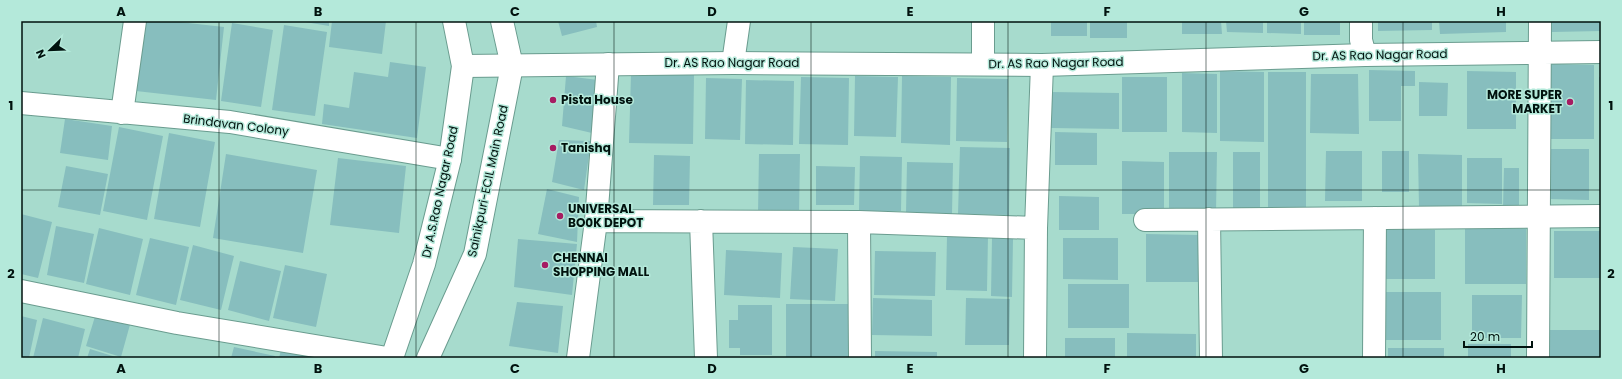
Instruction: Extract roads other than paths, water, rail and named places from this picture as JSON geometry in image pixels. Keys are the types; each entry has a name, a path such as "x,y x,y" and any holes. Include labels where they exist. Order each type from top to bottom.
{"street":[{"path":"122,113 135,21"},
{"name":"Dr A.S.Rao Nagar Road","path":"392,358 424,264 450,159 463,66 454,21"},
{"name":"Sainikpuri-ECIL Main Road","path":"428,358 474,254 512,66 502,21"},
{"path":"733,63 739,21"},
{"path":"983,21 983,64"},
{"path":"1361,21 1361,40 1365,55"},
{"path":"1538,358 1540,21"},
{"name":"Dr. AS Rao Nagar Road","path":"463,66 733,63 1042,65 1365,55 1601,52"},
{"path":"578,358 596,221 608,64"},
{"path":"1035,358 1036,228 1042,65"},
{"name":"Brindavan Colony","path":"21,103 230,122 450,159"},
{"path":"1145,220 1520,216 1539,218 1601,216"},
{"path":"1374,358 1375,218"},
{"path":"1209,219 1211,358"},
{"path":"596,221 859,222 1036,228"},
{"path":"701,221 706,358"},
{"path":"859,222 860,358"},
{"path":"21,291 177,323 387,358"}],"place":[{"name":"Pista House","path":"553,100"},
{"name":"MORE SUPER MARKET","path":"1570,102"},
{"name":"Tanishq","path":"553,148"},
{"name":"UNIVERSAL BO0K DEPOT","path":"560,216"},
{"name":"CHENNAI SHOPPING MALL","path":"545,265"}]}
